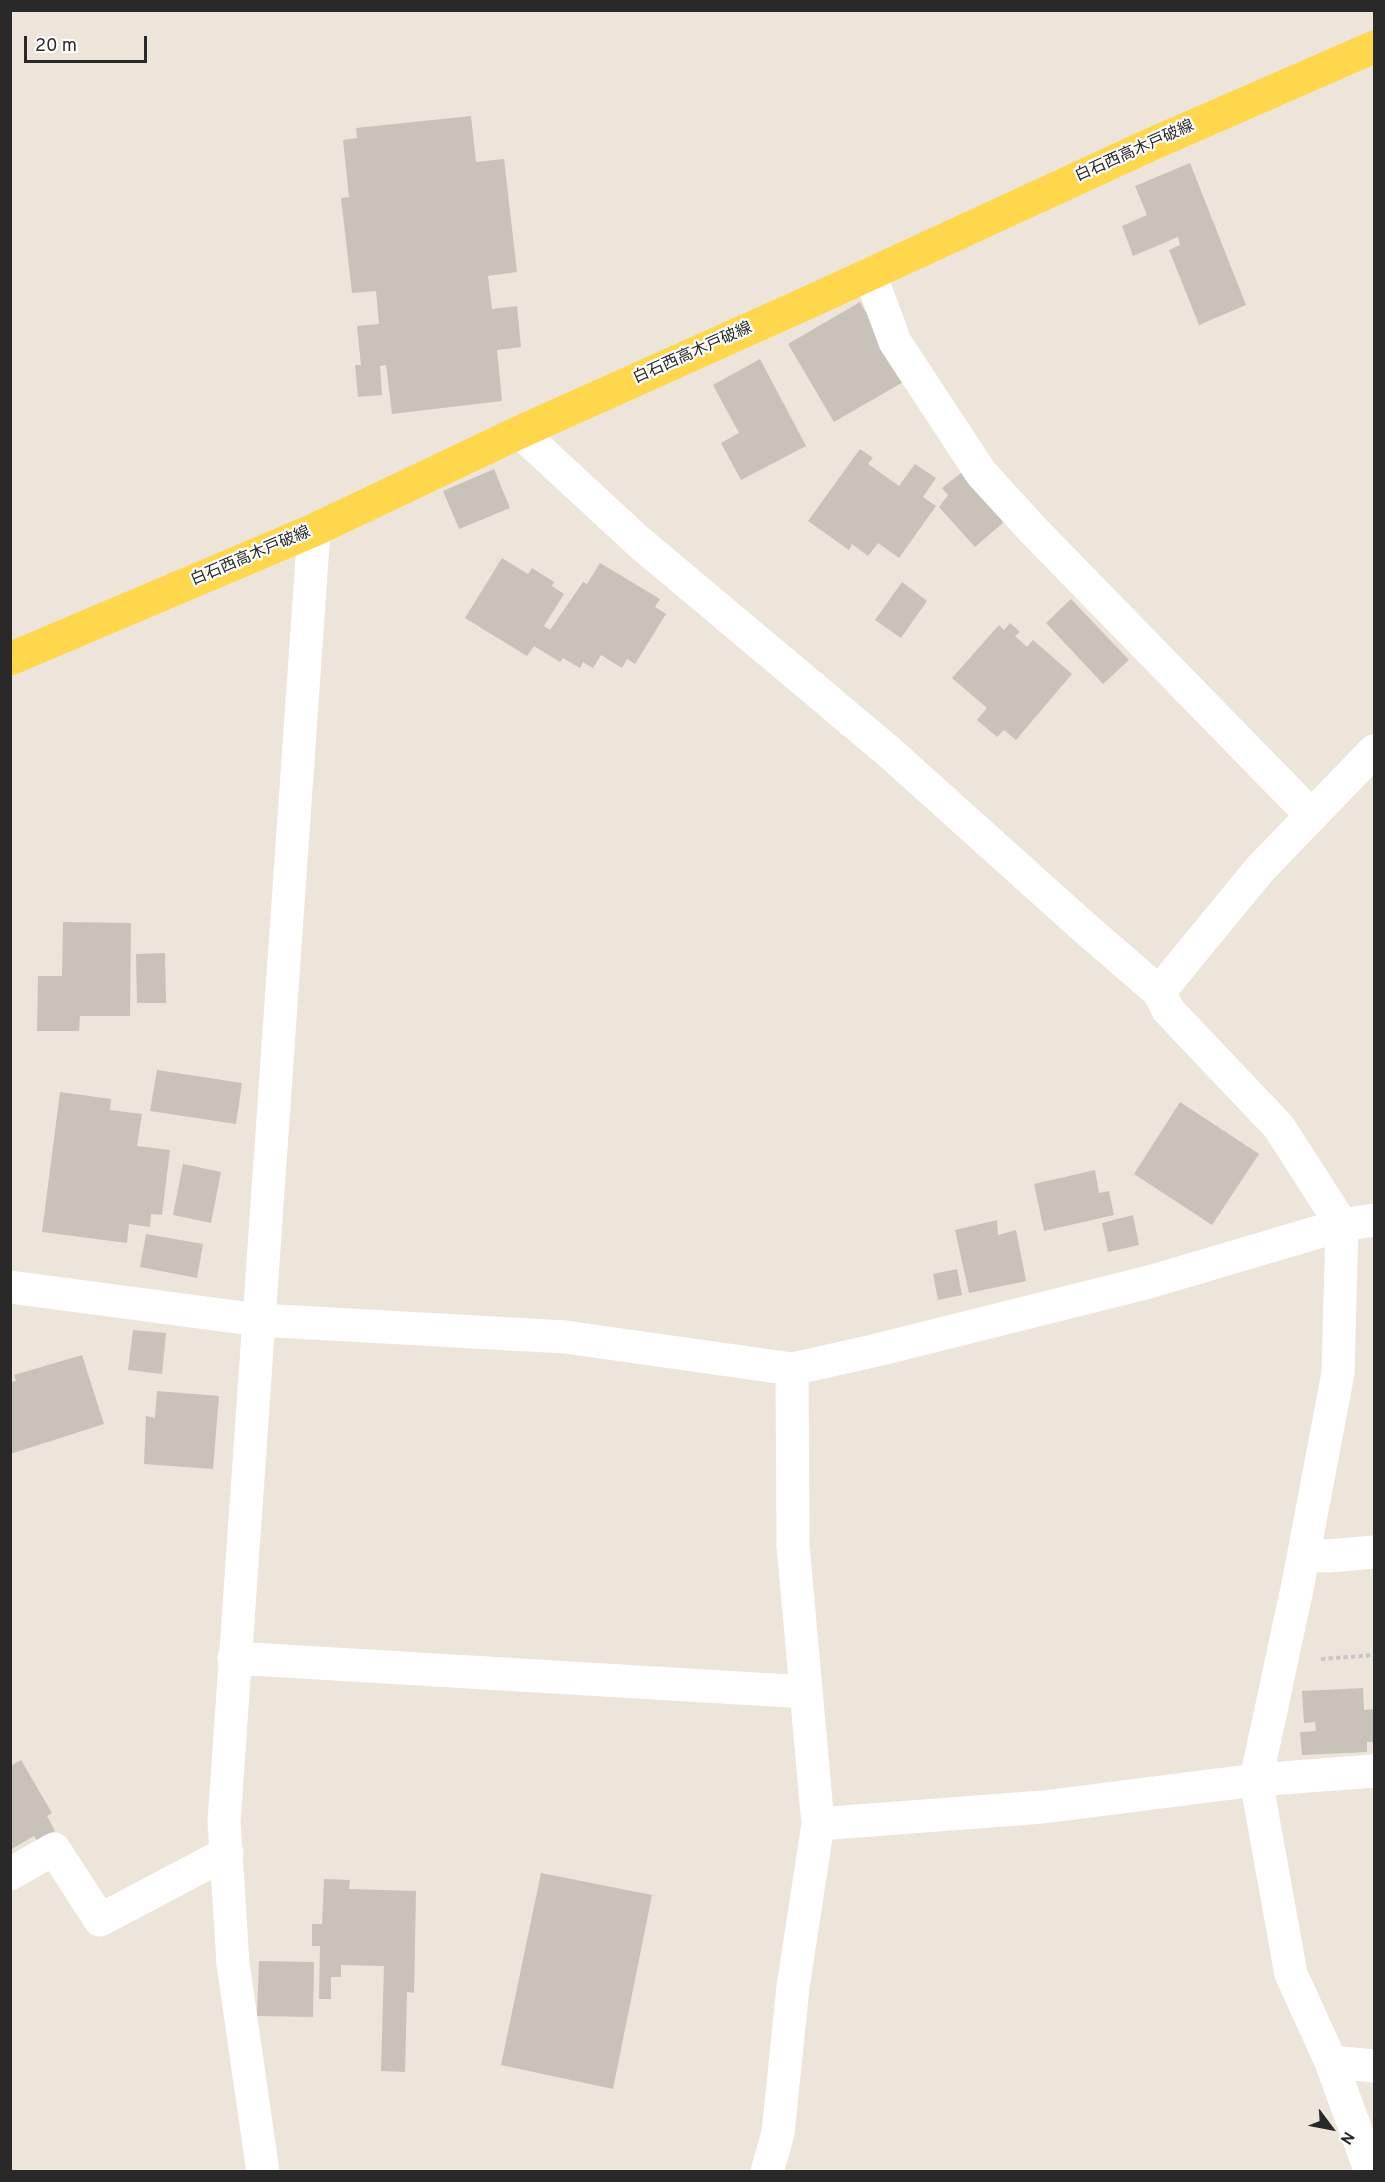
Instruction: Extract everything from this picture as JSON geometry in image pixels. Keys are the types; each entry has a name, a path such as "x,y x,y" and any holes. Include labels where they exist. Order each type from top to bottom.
{"main road":[{"name":"白石西高木戸破線","path":"10,659 314,530 520,432 1152,144 1374,47"}],"street":[{"path":"870,274 895,342 981,473 1042,539 1312,816"},
{"path":"520,432 639,542 888,751 1159,992 1168,1010 1279,1128 1342,1225 1338,1372 1304,1555 1256,1780 1291,1974 1331,2062 1371,2172"},
{"path":"262,2172 233,1965 224,1822 314,530"},
{"path":"1159,992 1260,869 1374,752"},
{"path":"10,1287 259,1320 565,1337 792,1369 1149,1282 1342,1225 1374,1220"},
{"path":"767,2172 778,2133 793,1987 818,1824 793,1545 792,1369"},
{"path":"1304,1555 1329,1556 1374,1552"},
{"path":"234,1658 806,1692"},
{"path":"818,1824 1043,1807 1256,1780 1374,1772"},
{"path":"10,1874 54,1850 100,1920 227,1853"},
{"path":"1331,2062 1374,2066"}],"path":[{"path":"1282,1662 1374,1655"}],"building":[{"path":"471,116 476,162 504,159 517,272 488,276 492,309 517,306 521,347 497,350 502,401 392,414 386,365 380,366 382,395 358,397 355,365 361,365 357,326 379,324 376,291 352,293 341,198 349,197 343,140 357,138 356,128"},
{"path":"1190,163 1246,305 1199,325 1169,250 1180,245 1178,237 1133,256 1122,226 1147,215 1135,186"},
{"path":"860,302 905,381 834,422 788,344"},
{"path":"760,359 806,446 741,480 721,443 739,433 713,385"},
{"path":"860,449 873,458 868,464 899,486 915,464 936,478 923,497 936,506 899,558 878,543 868,556 852,544 849,550 808,521"},
{"path":"494,469 510,508 459,529 443,491"},
{"path":"962,472 1004,522 975,547 939,507 948,495 942,488"},
{"path":"502,558 528,574 532,568 554,582 552,586 564,594 544,626 550,630 583,582 587,584 600,563 660,599 655,607 666,614 635,664 627,659 622,668 601,655 593,668 583,662 580,668 563,658 560,662 534,646 527,656 465,618"},
{"path":"902,582 927,601 901,638 875,620"},
{"path":"1071,599 1129,660 1103,684 1046,623"},
{"path":"1010,623 1020,632 1015,636 1027,647 1033,640 1072,674 1016,740 1004,730 997,737 977,720 987,708 952,678 999,625 1004,630"},
{"path":"63,922 131,923 130,1016 80,1016 79,1031 37,1031 38,976 62,976"},
{"path":"165,953 166,1003 137,1003 136,954"},
{"path":"157,1070 242,1083 236,1124 150,1111"},
{"path":"60,1092 111,1099 110,1110 142,1114 137,1146 170,1150 162,1215 151,1214 150,1227 129,1224 127,1243 42,1232"},
{"path":"1180,1102 1259,1154 1212,1225 1134,1174"},
{"path":"183,1164 221,1172 211,1223 173,1215"},
{"path":"1095,1170 1099,1193 1109,1191 1114,1215 1044,1231 1034,1184"},
{"path":"1133,1215 1139,1245 1108,1252 1102,1223"},
{"path":"997,1220 998,1235 1016,1230 1026,1281 969,1293 955,1230"},
{"path":"146,1234 203,1244 197,1278 140,1267"},
{"path":"957,1269 962,1295 938,1300 933,1274"},
{"path":"133,1330 166,1333 162,1374 128,1370"},
{"path":"82,1355 104,1424 10,1454 10,1382 16,1381 14,1375"},
{"path":"157,1391 219,1396 213,1469 144,1464 146,1416 155,1418"},
{"path":"1363,1688 1364,1710 1374,1709 1374,1742 1367,1742 1367,1752 1302,1755 1300,1732 1316,1731 1315,1722 1304,1723 1302,1691"},
{"path":"21,1760 52,1813 47,1816 55,1831 37,1841 34,1836 10,1850 10,1766"},
{"path":"541,1873 652,1895 613,2089 501,2065"},
{"path":"324,1879 350,1880 349,1889 416,1891 414,1993 407,1992 405,2072 381,2071 384,1966 341,1965 341,1977 331,1977 331,1999 319,1999 320,1946 312,1946 312,1924 322,1924"},
{"path":"259,1961 314,1962 313,2017 257,2016"}]}
